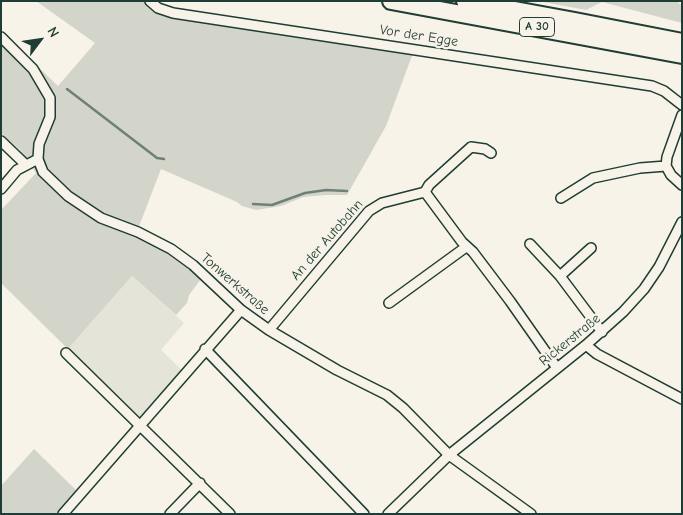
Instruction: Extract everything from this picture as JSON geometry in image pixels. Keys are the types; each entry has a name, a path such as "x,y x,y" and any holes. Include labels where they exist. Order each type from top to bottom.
{"highway":[{"name":"A 30","path":"391,1 682,55"},
{"name":"A 30","path":"465,1 682,42"}],"street":[{"name":"Vor der Egge","path":"150,1 158,8 172,13 652,86 682,105"},
{"path":"1,37 33,69 50,98 50,117 39,144 38,160 17,170 1,189"},
{"path":"682,115 667,157 666,166 671,175 682,185"},
{"path":"1,141 26,165"},
{"path":"491,153 485,149 471,147 429,185 425,192 466,247 473,252 505,294 557,368"},
{"name":"Tonwerkstraße","path":"38,160 44,172 68,196 101,218 138,232 171,249 193,266 241,310 269,330 337,370 387,395 449,455 531,514"},
{"path":"562,198 593,178 640,168 666,166"},
{"name":"An der Autobahn","path":"269,330 369,211 382,203 425,192"},
{"name":"Rickerstraße","path":"388,514 449,455 602,332 623,312 644,289 660,267 682,222"},
{"path":"530,244 560,276 602,332"},
{"path":"389,303 466,247"},
{"path":"560,276 591,248"},
{"path":"63,514 241,310"},
{"path":"586,345 597,354 682,399"},
{"path":"205,349 364,514"},
{"path":"66,353 230,514"},
{"path":"170,514 200,483"}],"shaded area":[{"path":"36,1 146,1 156,9 413,53 386,126 347,195 303,197 281,206 256,210 242,206 237,202 161,169 138,229 154,234 198,262 207,271 189,295 187,303 176,315 132,276 68,349 1,283 1,210 36,173 21,151 1,133 1,31 58,86 95,43"},
{"path":"538,1 677,1 682,6 682,23 602,2 586,10"},
{"path":"132,276 184,323 161,350 183,371 141,418 68,349"},
{"path":"34,449 77,491 57,514 1,514 1,486"}],"waterway":[{"path":"67,89 157,158 164,159"},
{"path":"253,204 272,205 305,193 326,190 347,191"}]}
